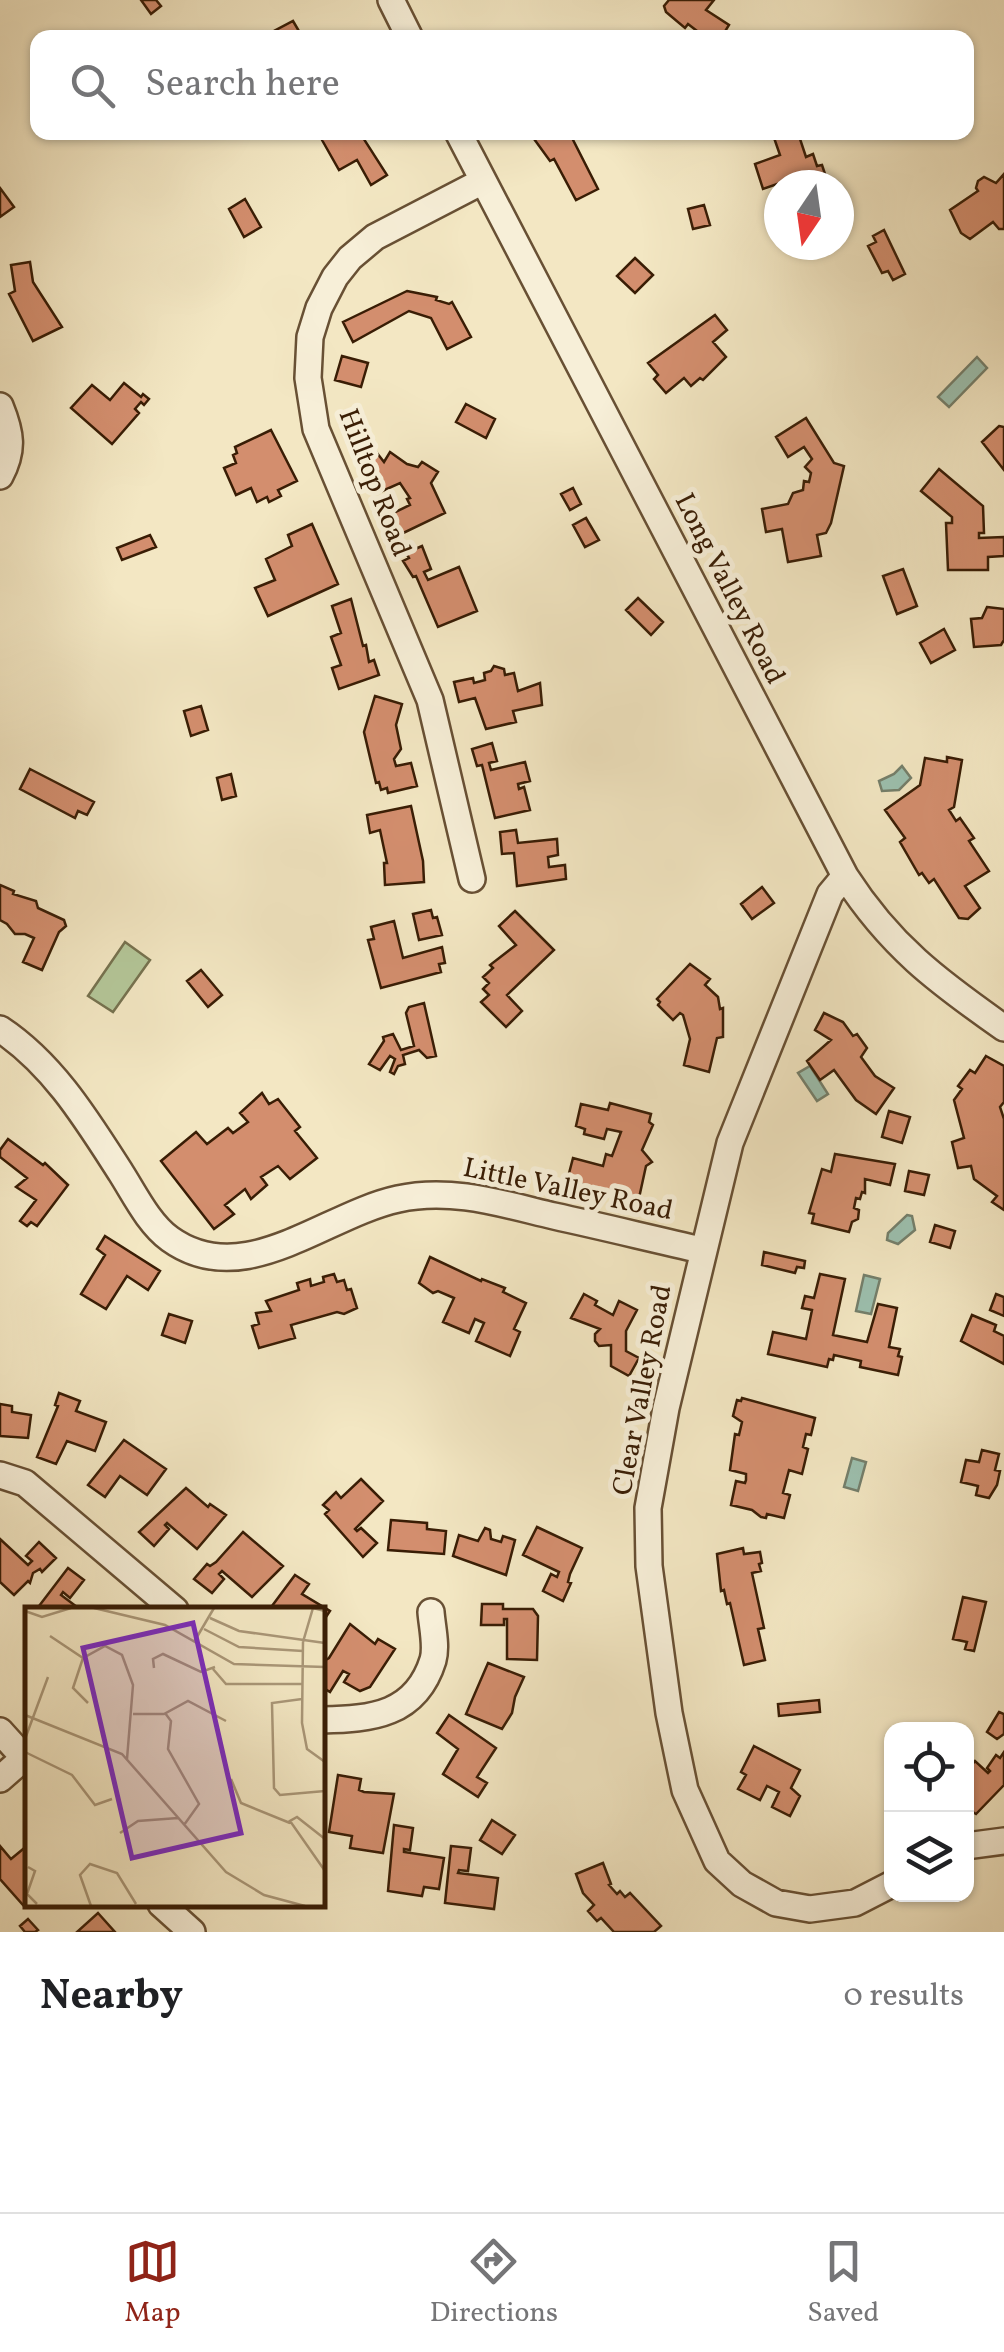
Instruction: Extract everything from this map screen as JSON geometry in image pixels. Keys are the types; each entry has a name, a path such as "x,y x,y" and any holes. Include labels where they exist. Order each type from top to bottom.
{"street":[{"path":"391,0 406,30"},
{"name":"Long Valley Road","path":"462,140 845,876 879,926 930,976 1004,1028"},
{"name":"Hilltop Road","path":"472,878 430,700 316,429 308,378 310,338 319,308 350,258 376,237 482,181"},
{"path":"0,406 10,428 11,446 11,456 0,476"},
{"name":"Clear Valley Road","path":"845,876 830,894 730,1143 666,1408 648,1508 654,1607 685,1790 716,1861 742,1884 776,1903 810,1909 855,1903 884,1888"},
{"name":"Little Valley Road","path":"0,1029 19,1041 76,1102 153,1222 170,1239 196,1253 240,1259 268,1251 338,1218 394,1200 434,1194 473,1197 702,1250"},
{"path":"0,1475 25,1484 171,1607"},
{"path":"325,1720 379,1716 414,1697 434,1658 431,1612"},
{"path":"0,1731 25,1759"},
{"path":"0,1779 25,1761"},
{"path":"974,1845 1004,1841"},
{"path":"164,1907 192,1932"}],"shaded area":[{"path":"977,357 987,368 949,407 938,397"},
{"path":"902,766 911,778 899,790 882,791 879,781"},
{"path":"125,942 150,960 113,1012 88,996"},
{"path":"810,1066 828,1094 817,1101 798,1073"},
{"path":"907,1215 912,1216 915,1230 898,1244 887,1240 888,1233"},
{"path":"864,1275 880,1279 871,1314 856,1311"},
{"path":"852,1458 866,1462 858,1491 844,1487"}],"building":[{"path":"141,0 156,0 161,6 151,14"},
{"path":"669,0 714,0 706,10 729,25 726,30 696,30 688,24 685,28 664,6"},
{"path":"293,21 298,30 276,30"},
{"path":"322,140 365,140 387,175 371,185 357,160 339,170"},
{"path":"535,140 573,140 598,189 576,200 554,159 550,161"},
{"path":"775,140 800,140 806,157 813,154 817,166 822,165 824,170 764,170 763,189 755,164 780,155"},
{"path":"1004,174 1004,229 993,222 970,239 961,233 950,210 978,191 978,181 984,177 996,183"},
{"path":"0,188 14,207 0,217"},
{"path":"245,199 261,227 244,237 229,209"},
{"path":"704,205 710,225 693,229 688,209"},
{"path":"884,230 905,274 893,280 888,271 882,273 868,246 876,242 873,236"},
{"path":"635,258 653,275 635,293 617,276"},
{"path":"30,262 33,282 62,327 33,341 9,294 15,291 11,265"},
{"path":"407,291 452,302 471,337 447,349 431,318 409,311 353,342 343,322"},
{"path":"715,315 727,330 713,342 726,357 703,380 700,378 691,386 684,378 666,393 654,379 658,375 648,363"},
{"path":"342,356 368,363 361,387 335,380"},
{"path":"124,383 149,399 135,409 139,413 112,444 71,408 92,385 110,400"},
{"path":"466,404 495,419 486,438 456,422"},
{"path":"806,418 834,463 844,466 831,523 826,533 817,535 821,556 788,562 782,529 766,532 762,509 788,504 793,493 803,490 804,481 809,482 811,473 805,467 812,459 804,447 788,457 776,437"},
{"path":"999,426 1004,427 1004,470 982,442"},
{"path":"271,430 297,481 278,490 281,496 269,502 267,497 257,502 251,488 236,495 224,468 236,463 235,447"},
{"path":"390,452 407,464 418,467 422,462 438,472 431,483 445,513 397,536 387,516 410,505 410,498 400,483 380,492 364,459 377,453 384,462"},
{"path":"939,469 983,506 984,533 979,533 979,538 1004,537 1004,556 988,557 988,570 948,570 946,523 952,523 952,517 921,491"},
{"path":"573,488 581,504 570,510 561,494"},
{"path":"586,518 599,540 585,547 573,525"},
{"path":"312,524 338,584 268,616 255,588 275,580 266,559 292,546 288,535"},
{"path":"150,535 156,547 122,560 117,548"},
{"path":"422,546 431,569 424,572 428,580 459,567 477,611 438,627 416,576 403,561 409,558 406,553"},
{"path":"903,569 917,606 897,614 883,576"},
{"path":"638,598 663,622 651,635 626,610"},
{"path":"351,599 363,646 366,645 369,662 374,660 379,675 339,689 332,668 341,665 331,637 341,633 332,606"},
{"path":"987,607 1004,609 1004,640 1001,645 974,647 971,619 982,618"},
{"path":"944,629 955,650 931,663 920,643"},
{"path":"494,666 504,669 505,675 514,673 518,691 540,683 542,705 513,711 516,722 486,729 475,698 459,702 454,682 485,680 484,673"},
{"path":"375,696 402,704 396,725 401,749 394,759 396,766 411,763 417,786 388,793 387,788 381,790 379,782 376,783 364,732"},
{"path":"201,706 208,730 191,736 184,711"},
{"path":"492,743 497,761 489,763 491,770 525,762 530,781 518,784 519,789 524,787 530,810 495,818 482,765 477,766 472,749"},
{"path":"947,757 962,760 954,807 949,810 974,838 969,841 989,871 965,886 980,908 968,919 959,918 934,879 929,883 922,873 919,875 900,842 905,838 885,810 920,785 925,758 947,762"},
{"path":"30,769 94,802 87,815 78,811 75,818 20,789"},
{"path":"231,774 236,796 222,800 217,778"},
{"path":"411,806 424,882 385,885 387,863 380,830 370,833 367,815"},
{"path":"516,830 518,843 557,839 558,855 548,857 549,867 565,865 566,879 517,886 514,853 502,854 500,832"},
{"path":"0,885 36,901 38,908 64,920 66,926 59,932 42,970 23,962 34,938 15,934 0,920"},
{"path":"762,887 774,903 752,919 741,904"},
{"path":"431,910 442,935 419,940 413,914"},
{"path":"515,911 554,950 507,995 522,1011 506,1027 481,1002 489,995 483,989 489,983 483,977 493,968 490,965 516,945 499,926"},
{"path":"394,921 403,958 442,947 445,963 439,964 441,972 381,988 368,940 374,939 371,927"},
{"path":"690,964 710,979 705,985 723,1008 723,1037 717,1038 709,1072 684,1065 690,1039 683,1015 680,1013 673,1020 658,1005 657,999"},
{"path":"201,970 222,995 208,1007 187,981"},
{"path":"424,1003 436,1056 427,1058 419,1050 403,1055 405,1064 398,1066 394,1074 390,1072 395,1059 390,1056 380,1070 369,1064 383,1037 393,1034 401,1050 414,1046 406,1013 409,1007"},
{"path":"824,1013 843,1022 853,1036 857,1034 867,1048 861,1057 875,1076 894,1088 876,1114 856,1100 834,1070 820,1080 807,1061 831,1040 815,1030"},
{"path":"986,1056 1004,1066 1004,1102 1000,1107 1004,1119 1004,1210 992,1202 997,1196 974,1179 971,1166 958,1168 952,1142 964,1138 954,1100 962,1089 958,1086 970,1070 975,1073"},
{"path":"262,1093 269,1104 278,1099 300,1127 295,1131 317,1158 290,1179 278,1166 261,1177 267,1185 251,1199 245,1189 225,1205 234,1214 214,1229 161,1161 196,1132 207,1144 228,1128 233,1133 248,1122 240,1113"},
{"path":"610,1103 651,1114 649,1122 653,1125 642,1150 652,1162 646,1166 639,1198 567,1181 573,1158 603,1166 606,1154 612,1156 621,1132 607,1129 604,1139 584,1134 585,1129 576,1126 581,1104 608,1110"},
{"path":"889,1111 910,1117 902,1143 882,1137"},
{"path":"8,1139 45,1163 68,1185 37,1226 20,1221 36,1200 16,1187 27,1178 0,1157"},
{"path":"835,1154 895,1164 890,1185 865,1179 865,1193 856,1198 854,1208 859,1210 858,1219 852,1222 849,1232 812,1223 814,1214 809,1213 822,1169 831,1172"},
{"path":"909,1171 929,1175 924,1195 905,1191"},
{"path":"935,1225 955,1231 950,1248 930,1242"},
{"path":"105,1236 160,1271 148,1290 127,1276 106,1309 81,1294 105,1255 97,1249"},
{"path":"764,1252 805,1261 804,1268 797,1267 795,1273 762,1265"},
{"path":"430,1257 505,1288 503,1292 526,1303 514,1329 520,1332 510,1356 476,1341 484,1323 475,1319 469,1333 443,1322 454,1298 438,1291 433,1293 419,1283"},
{"path":"334,1274 337,1282 344,1280 347,1290 351,1289 357,1308 291,1325 295,1338 259,1348 252,1326 259,1324 256,1313 271,1311 266,1301 299,1290 297,1283 310,1279 311,1286"},
{"path":"820,1274 845,1279 833,1335 867,1342 878,1304 897,1308 889,1347 900,1349 898,1375 860,1367 861,1361 834,1355 827,1367 768,1354 773,1332 806,1339 812,1310 802,1308 805,1296 814,1298"},
{"path":"584,1294 613,1315 619,1301 637,1310 626,1331 626,1351 639,1358 629,1376 611,1366 611,1345 599,1346 595,1341 600,1329 571,1318"},
{"path":"996,1294 1004,1297 1004,1316 990,1310"},
{"path":"169,1314 192,1321 185,1343 162,1335"},
{"path":"972,1315 996,1325 994,1331 1004,1336 1004,1364 961,1341"},
{"path":"59,1393 80,1401 76,1411 106,1422 95,1451 67,1441 56,1464 37,1457 58,1406 55,1405"},
{"path":"742,1398 815,1418 811,1435 806,1434 803,1447 808,1449 802,1474 789,1470 783,1493 790,1495 784,1518 767,1514 766,1518 761,1517 752,1510 731,1505 736,1481 746,1480 746,1474 730,1470 735,1434 739,1435 742,1422 733,1416 737,1400"},
{"path":"0,1404 12,1406 12,1412 31,1415 28,1438 0,1436"},
{"path":"124,1440 166,1469 147,1495 120,1476 105,1497 88,1485"},
{"path":"982,1450 999,1454 997,1485 989,1498 976,1495 978,1486 961,1482 966,1460 979,1462"},
{"path":"361,1479 383,1501 355,1529 361,1528 377,1543 363,1557 325,1514 329,1510 323,1505 336,1492 341,1498"},
{"path":"186,1488 208,1507 210,1504 226,1515 197,1549 167,1523 169,1529 154,1546 139,1532"},
{"path":"391,1520 427,1523 427,1529 446,1531 444,1554 388,1550"},
{"path":"537,1527 582,1548 563,1601 543,1591 551,1574 557,1577 559,1572 523,1555"},
{"path":"485,1528 490,1530 491,1539 501,1542 503,1536 515,1540 506,1575 453,1556 459,1535 478,1541"},
{"path":"243,1532 283,1566 252,1597 222,1571 219,1574 224,1579 212,1593 194,1579"},
{"path":"0,1539 28,1565 32,1561 26,1556 39,1542 56,1558 42,1572 40,1569 33,1573 30,1583 14,1595 0,1582"},
{"path":"743,1548 744,1554 760,1552 761,1571 752,1573 764,1628 758,1629 765,1660 744,1665 730,1603 721,1591 717,1554"},
{"path":"68,1568 84,1580 70,1598 63,1592 61,1595 77,1607 38,1607"},
{"path":"295,1575 309,1584 302,1594 323,1607 271,1607"},
{"path":"963,1597 986,1602 974,1651 965,1649 967,1642 953,1639"},
{"path":"482,1604 533,1609 538,1616 537,1660 507,1659 507,1619 504,1625 481,1625"},
{"path":"350,1624 375,1644 378,1639 395,1649 370,1687 360,1691 344,1682 349,1674 343,1671 330,1692 325,1689 325,1660"},
{"path":"488,1663 524,1677 502,1729 466,1714"},
{"path":"819,1700 820,1712 779,1716 778,1704"},
{"path":"999,1712 1004,1714 1004,1734 997,1739 987,1732"},
{"path":"449,1715 496,1748 477,1777 487,1783 478,1797 443,1774 458,1749 437,1733"},
{"path":"754,1746 800,1770 791,1788 800,1796 790,1816 772,1807 779,1792 767,1786 760,1800 738,1789 746,1775 741,1772"},
{"path":"1004,1752 1004,1785 976,1814 974,1762 988,1773 996,1755 1000,1758"},
{"path":"338,1775 361,1779 359,1790 364,1792 394,1794 383,1853 350,1848 352,1836 329,1832"},
{"path":"492,1820 515,1835 502,1854 480,1840"},
{"path":"394,1825 413,1828 410,1850 404,1852 444,1858 439,1889 424,1887 422,1896 388,1891"},
{"path":"0,1846 11,1859 25,1847 23,1905 0,1879"},
{"path":"451,1846 471,1848 468,1871 458,1873 498,1878 494,1909 445,1903"},
{"path":"603,1863 609,1885 617,1894 620,1891 625,1897 630,1893 661,1926 654,1932 614,1932 588,1911 594,1905 583,1893 576,1874"},
{"path":"98,1913 115,1932 77,1932"},
{"path":"28,1919 38,1930 25,1932 20,1926"}]}
